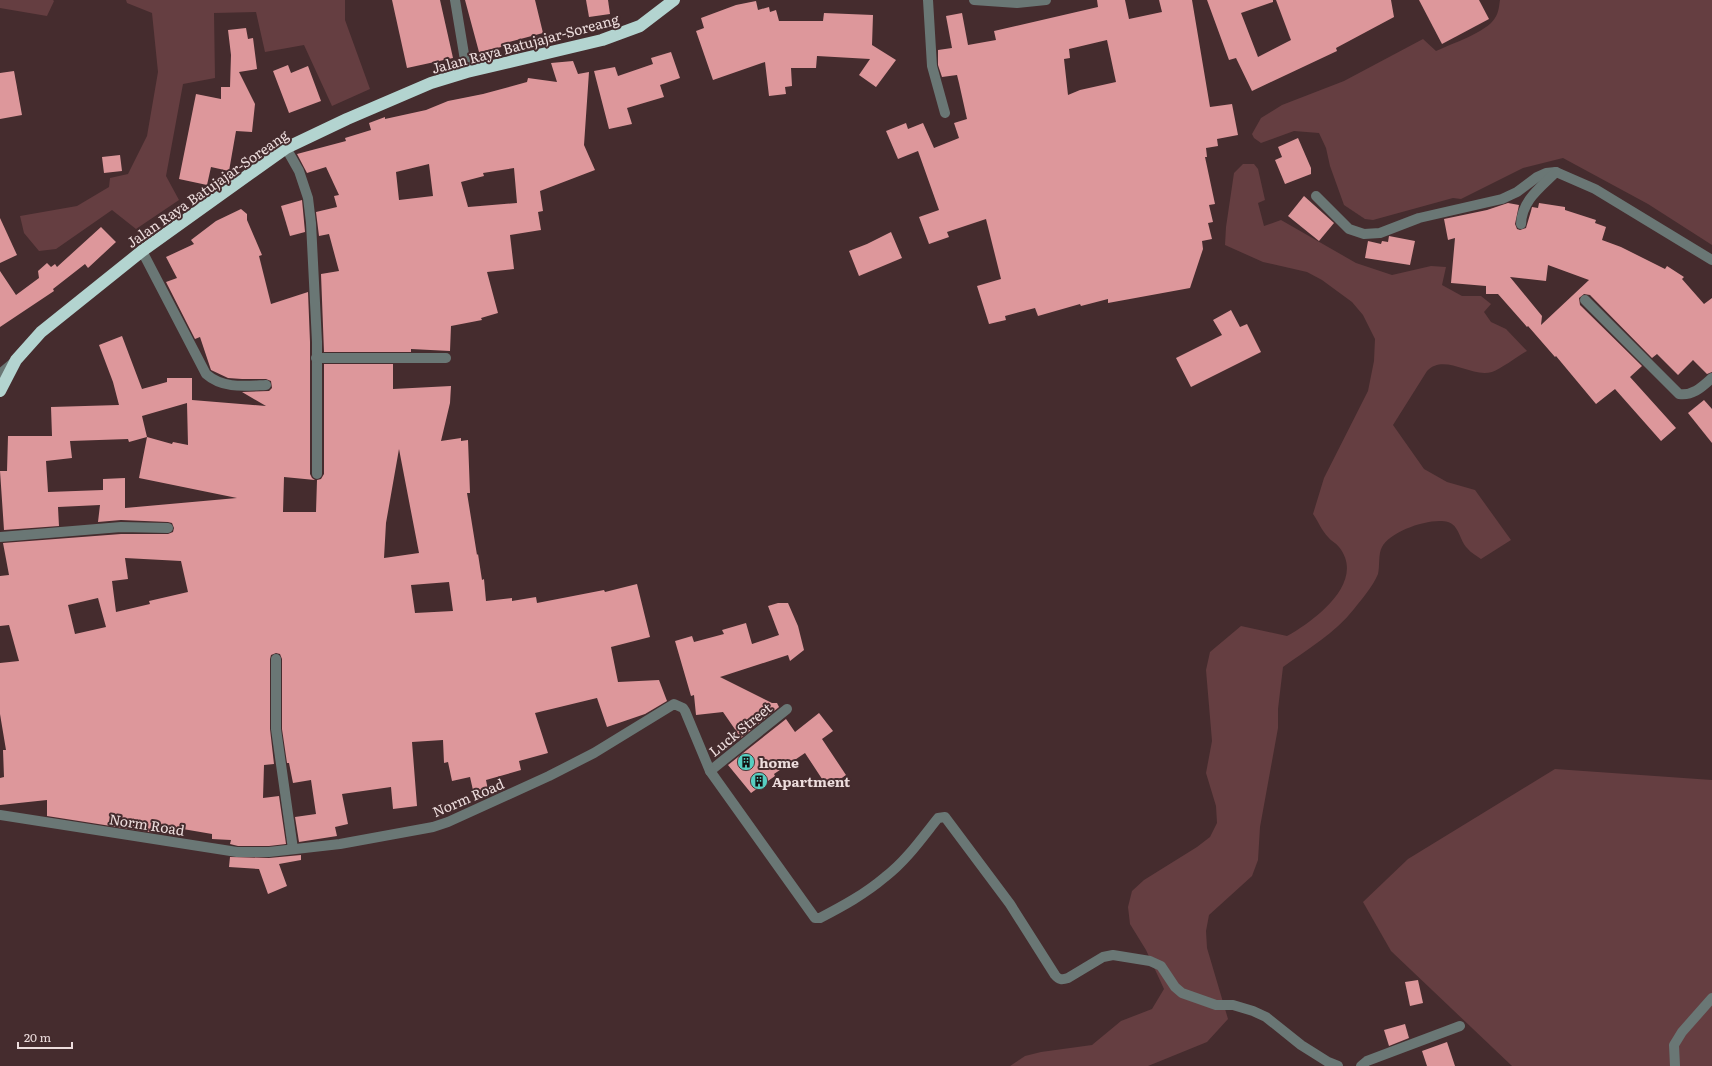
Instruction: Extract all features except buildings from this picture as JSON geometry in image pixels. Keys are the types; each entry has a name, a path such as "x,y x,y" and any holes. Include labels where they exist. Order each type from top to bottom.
{"highway":[{"name":"Jalan Raya Batujajar-Soreang","path":"0,391 16,360 41,332 142,252 286,148 347,119 431,83 467,72 602,40 640,26 674,0"}],"street":[{"path":"455,0 467,72"},
{"path":"928,0 932,66 945,113"},
{"path":"974,0 1017,3 1046,0"},
{"path":"286,148 299,171 308,198 315,284 318,474"},
{"path":"1316,196 1349,230 1364,234 1380,233 1419,218 1502,199 1517,192 1537,177 1546,173 1556,172 1595,189 1712,260"},
{"path":"1521,224 1524,206 1536,191 1556,172"},
{"path":"142,252 206,374 215,381 224,385 266,385"},
{"path":"1585,300 1679,394 1692,394 1712,378"},
{"path":"316,358 446,358"},
{"path":"0,374 16,360"},
{"path":"0,537 121,527 168,528"},
{"path":"276,659 276,729 293,849"},
{"name":"Norm Road","path":"0,815 252,853 348,843 433,827 458,819 594,753 674,704 683,708 710,771 813,916 820,918 850,903 886,877 911,853 938,818 945,817 1010,904 1054,975 1059,979 1063,980 1068,978 1103,957 1113,955 1150,961 1161,966 1178,990 1182,993 1216,1005 1233,1006 1253,1010 1266,1017 1301,1045 1328,1062 1338,1066"},
{"name":"Luck Street","path":"710,771 787,709"},
{"path":"1675,1066 1674,1045 1682,1032 1712,998"},
{"path":"1361,1066 1367,1061 1460,1026"}],"shaded area":[{"path":"0,0 54,1 47,16 0,8"},
{"path":"126,0 345,0 345,20 370,89 332,106 304,45 265,52 256,12 214,13 215,78 183,84 166,176 179,200 136,229 112,210 56,249 39,251 24,233 20,216 77,206 109,187 110,178 128,174 147,136 158,72 152,13 127,3"},
{"path":"1500,0 1712,0 1712,245 1648,204 1563,158 1523,168 1461,199 1453,198 1373,220 1365,219 1344,205 1330,166 1326,148 1319,133 1294,131 1261,143 1254,138 1252,134 1261,118 1282,105 1344,81 1423,39 1436,51 1477,33 1491,23 1495,18"},
{"path":"1243,164 1254,164 1258,169 1265,200 1258,203 1264,226 1281,220 1356,263 1392,275 1431,266 1446,267 1442,285 1462,296 1481,296 1491,304 1484,312 1491,322 1506,329 1527,351 1492,372 1475,372 1442,364 1434,366 1427,371 1393,425 1424,469 1447,482 1475,490 1511,540 1481,559 1469,550 1455,526 1448,522 1441,521 1422,523 1393,536 1386,541 1382,547 1376,579 1347,618 1321,640 1283,667 1278,709 1278,728 1260,827 1258,860 1252,876 1209,915 1206,931 1207,948 1228,1019 1207,1042 1148,1066 1010,1066 1025,1056 1041,1052 1092,1045 1121,1021 1152,1009 1164,989 1146,950 1130,924 1128,907 1132,891 1144,880 1197,847 1210,837 1217,823 1216,806 1206,773 1212,741 1206,670 1210,652 1241,626 1287,636 1310,621 1334,599 1342,587 1346,574 1346,560 1339,547 1326,535 1313,514 1324,478 1368,391 1374,361 1375,339 1363,315 1352,302 1322,280 1307,272 1263,262 1225,245 1226,227 1234,173"},
{"path":"1555,769 1712,780 1712,1066 1512,1066 1391,951 1363,902 1408,859"}],"place":[{"name":"home","path":"746,762"},
{"name":"Apartment","path":"759,781"}]}
